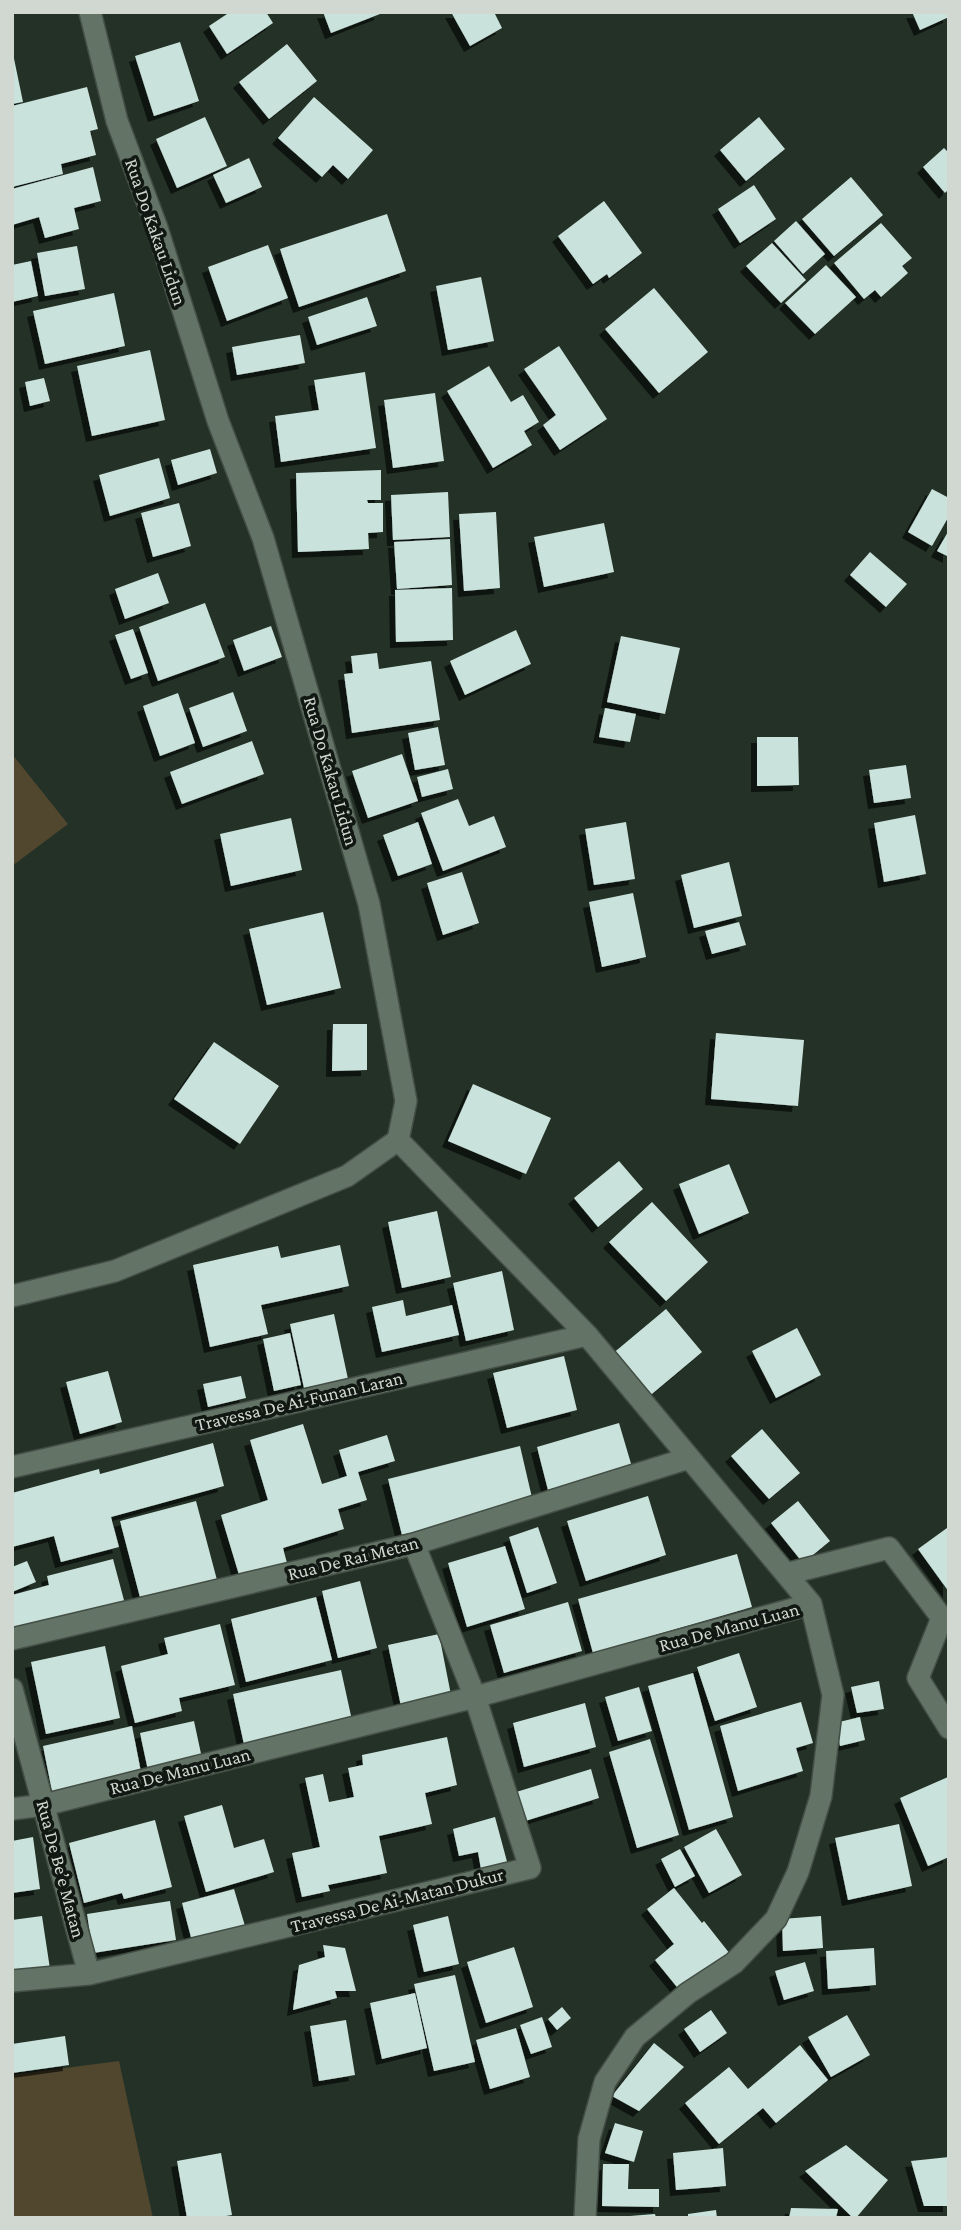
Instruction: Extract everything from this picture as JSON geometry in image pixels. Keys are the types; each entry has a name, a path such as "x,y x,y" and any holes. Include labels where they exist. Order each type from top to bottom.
{"street":[{"name":"Rua Do Kakau Lidun","path":"90,12 117,121 157,228 218,421 263,538 369,905 406,1101 398,1140"},
{"path":"12,1296 115,1271 347,1177 398,1140"},
{"name":"Rua De Manu Luan","path":"12,1810 44,1805 475,1697 811,1604 587,1335 398,1140"},
{"name":"Travessa De Ai-Funan Laran","path":"12,1467 587,1335"},
{"name":"Rua De Rai Metan","path":"12,1639 414,1544 689,1458"},
{"path":"414,1544 475,1697"},
{"path":"786,1574 889,1548 942,1618 918,1678 949,1728"},
{"path":"585,2218 589,2139 605,2082 635,2037 688,1993 734,1963 776,1919 798,1872 821,1796 833,1695 811,1604"},
{"name":"Rua De Be’e Matan","path":"12,1689 89,1974"},
{"name":"Travessa De Ai-Matan Dukur","path":"89,1974 530,1868 475,1697"},
{"path":"12,1981 89,1974"}],"shaded area":[{"path":"12,754 68,824 12,866"},
{"path":"119,2061 153,2218 12,2218 12,2075"}],"building":[{"path":"230,12 266,12 273,23 227,54 209,26"},
{"path":"323,12 380,12 380,14 331,33"},
{"path":"451,12 494,12 502,28 470,46"},
{"path":"912,12 949,12 949,17 920,30"},
{"path":"180,42 199,101 154,116 135,56"},
{"path":"287,44 317,81 269,119 239,82"},
{"path":"12,49 23,102 12,104"},
{"path":"87,87 98,129 90,131 96,155 61,164 63,174 12,187 12,106"},
{"path":"314,97 373,150 348,179 333,165 322,177 278,138"},
{"path":"205,117 227,166 177,188 156,139"},
{"path":"759,117 785,149 746,181 720,150"},
{"path":"944,148 949,153 949,189 945,193 923,167"},
{"path":"249,158 262,187 226,203 213,175"},
{"path":"93,167 101,201 74,208 79,229 45,238 39,217 12,225 12,189"},
{"path":"851,177 883,215 834,256 802,219"},
{"path":"754,185 776,219 740,243 718,209"},
{"path":"604,201 642,253 609,278 607,274 593,284 558,236"},
{"path":"387,214 406,271 299,307 280,249"},
{"path":"796,221 825,254 803,274 774,241"},
{"path":"881,223 912,258 902,266 908,273 881,297 875,290 864,299 834,263"},
{"path":"772,243 806,280 781,303 746,266"},
{"path":"268,245 288,298 227,321 208,267"},
{"path":"77,246 85,289 45,296 37,253"},
{"path":"31,261 38,296 12,302 12,265"},
{"path":"826,265 856,297 815,334 785,303"},
{"path":"481,277 494,341 448,350 436,286"},
{"path":"654,288 708,352 659,393 605,329"},
{"path":"114,293 125,346 45,364 33,311"},
{"path":"367,297 377,326 317,345 308,317"},
{"path":"300,335 305,363 237,375 232,347"},
{"path":"559,346 607,419 560,450 543,425 556,415 524,369"},
{"path":"150,350 165,420 92,436 77,366"},
{"path":"489,366 511,402 523,395 539,422 524,431 532,445 493,468 447,391"},
{"path":"365,372 376,448 281,462 275,416 319,410 314,380"},
{"path":"44,378 50,401 30,406 25,382"},
{"path":"435,393 444,461 393,468 384,400"},
{"path":"210,449 217,473 178,485 171,460"},
{"path":"159,458 170,498 110,516 99,475"},
{"path":"381,470 381,500 367,500 368,503 383,503 383,532 368,533 369,549 298,552 296,473"},
{"path":"932,489 949,498 949,516 932,546 908,532"},
{"path":"448,492 450,537 393,540 391,495"},
{"path":"179,503 191,546 153,557 141,513"},
{"path":"496,512 500,588 464,591 459,514"},
{"path":"604,523 614,572 544,587 534,537"},
{"path":"949,530 949,557 937,551"},
{"path":"450,539 452,585 397,589 394,542"},
{"path":"870,552 907,584 886,607 850,575"},
{"path":"158,573 169,603 125,619 115,589"},
{"path":"452,588 453,640 396,642 395,590"},
{"path":"205,603 225,657 158,681 139,627"},
{"path":"271,626 282,657 244,671 233,640"},
{"path":"133,629 148,673 131,679 115,635"},
{"path":"516,630 531,664 465,695 450,661"},
{"path":"621,636 680,648 665,714 607,702"},
{"path":"377,653 379,669 431,661 440,720 352,733 344,674 353,673 351,656"},
{"path":"233,692 247,731 203,747 189,708"},
{"path":"178,693 195,743 160,756 143,706"},
{"path":"605,708 636,714 630,742 599,737"},
{"path":"438,727 445,765 415,770 408,733"},
{"path":"757,737 798,737 799,785 757,786"},
{"path":"252,741 264,774 182,804 170,772"},
{"path":"402,754 418,801 368,818 352,771"},
{"path":"906,765 911,798 874,803 869,770"},
{"path":"448,769 453,789 422,797 417,777"},
{"path":"458,799 469,826 494,816 506,847 443,871 421,813"},
{"path":"915,815 926,874 884,882 874,823"},
{"path":"291,818 302,870 231,886 220,834"},
{"path":"418,822 432,864 398,876 383,835"},
{"path":"626,822 635,879 594,885 585,829"},
{"path":"729,862 742,916 694,928 681,875"},
{"path":"462,872 479,923 443,935 427,883"},
{"path":"633,893 646,957 602,967 589,902"},
{"path":"323,912 341,988 267,1005 249,929"},
{"path":"739,922 746,945 712,954 705,931"},
{"path":"333,1024 367,1024 367,1070 332,1071"},
{"path":"716,1033 804,1040 798,1106 711,1099"},
{"path":"214,1042 279,1086 240,1144 174,1099"},
{"path":"473,1084 551,1118 526,1174 448,1141"},
{"path":"619,1161 643,1189 598,1227 574,1198"},
{"path":"729,1164 749,1213 699,1234 679,1184"},
{"path":"652,1202 708,1262 666,1301 609,1242"},
{"path":"437,1211 451,1277 402,1288 388,1222"},
{"path":"340,1245 349,1286 261,1305 268,1334 210,1347 193,1265 278,1246 281,1258"},
{"path":"502,1271 514,1330 466,1341 453,1283"},
{"path":"403,1300 406,1316 452,1305 459,1335 382,1352 372,1307"},
{"path":"666,1309 702,1352 647,1398 611,1355"},
{"path":"334,1314 348,1379 304,1388 290,1324"},
{"path":"797,1328 821,1375 776,1398 752,1351"},
{"path":"290,1333 301,1385 274,1391 263,1339"},
{"path":"564,1356 577,1410 507,1428 493,1373"},
{"path":"108,1371 122,1422 80,1434 66,1382"},
{"path":"241,1376 246,1398 208,1407 203,1384"},
{"path":"619,1423 632,1467 548,1490 537,1447"},
{"path":"303,1424 322,1484 347,1476 339,1450 387,1435 395,1461 358,1472 367,1500 338,1509 344,1529 283,1548 287,1563 240,1578 221,1515 268,1500 250,1440"},
{"path":"762,1429 800,1473 769,1499 731,1456"},
{"path":"213,1443 224,1486 111,1517 119,1547 61,1562 54,1536 12,1547 12,1493 99,1469 100,1474"},
{"path":"520,1446 533,1502 402,1535 388,1479"},
{"path":"648,1496 666,1555 586,1581 567,1521"},
{"path":"196,1501 217,1580 141,1601 120,1521"},
{"path":"798,1501 830,1541 803,1563 771,1523"},
{"path":"538,1527 557,1583 527,1593 509,1537"},
{"path":"947,1528 949,1531 949,1592 918,1549"},
{"path":"505,1546 525,1609 467,1627 448,1563"},
{"path":"737,1554 752,1607 593,1653 578,1599"},
{"path":"113,1559 125,1604 12,1635 12,1595 49,1585 47,1576"},
{"path":"27,1561 36,1582 12,1592 12,1567"},
{"path":"360,1581 377,1648 338,1658 322,1591"},
{"path":"316,1597 332,1660 246,1682 231,1619"},
{"path":"568,1602 582,1651 504,1673 490,1625"},
{"path":"220,1624 235,1685 179,1698 182,1711 135,1723 121,1666 168,1654 164,1638"},
{"path":"439,1634 451,1695 401,1706 388,1645"},
{"path":"105,1646 120,1718 46,1734 31,1662"},
{"path":"739,1653 757,1707 715,1721 697,1667"},
{"path":"341,1670 353,1725 245,1749 233,1694"},
{"path":"693,1673 733,1817 689,1830 648,1686"},
{"path":"879,1681 884,1709 857,1713 851,1687"},
{"path":"639,1687 652,1731 618,1741 605,1697"},
{"path":"801,1702 813,1743 796,1748 803,1771 738,1791 720,1726"},
{"path":"585,1703 596,1747 524,1767 513,1723"},
{"path":"860,1717 865,1740 840,1746 835,1723"},
{"path":"194,1721 203,1763 149,1775 140,1733"},
{"path":"132,1726 141,1772 52,1791 43,1746"},
{"path":"447,1737 457,1785 425,1793 432,1824 379,1836 387,1873 328,1885 330,1891 302,1897 292,1853 320,1847 305,1778 323,1774 329,1802 354,1797 348,1768 363,1765 362,1755"},
{"path":"650,1739 679,1835 637,1848 609,1752"},
{"path":"591,1769 599,1798 522,1822 513,1793"},
{"path":"948,1777 949,1857 928,1866 900,1798"},
{"path":"222,1805 234,1848 264,1839 274,1872 206,1892 184,1816"},
{"path":"495,1817 509,1869 482,1875 478,1852 459,1856 453,1829"},
{"path":"155,1820 172,1887 124,1899 122,1893 84,1903 69,1843"},
{"path":"899,1824 912,1886 848,1900 835,1838"},
{"path":"716,1829 742,1875 709,1893 684,1847"},
{"path":"33,1837 40,1889 12,1893 12,1841"},
{"path":"680,1849 695,1876 675,1887 661,1859"},
{"path":"674,1888 730,1954 681,1992 655,1960 674,1944 647,1909"},
{"path":"234,1889 245,1926 192,1941 182,1903"},
{"path":"170,1901 176,1940 93,1953 87,1914"},
{"path":"42,1916 50,1969 12,1975 12,1920"},
{"path":"448,1916 459,1964 424,1972 413,1925"},
{"path":"821,1916 823,1948 783,1951 782,1919"},
{"path":"323,1945 345,1948 356,1991 335,1991 337,1998 293,2010 299,1965 325,1957"},
{"path":"514,1947 533,2007 486,2023 467,1962"},
{"path":"874,1948 876,1985 828,1989 826,1951"},
{"path":"805,1962 814,1991 784,2000 775,1971"},
{"path":"455,1975 475,2062 434,2071 414,1984"},
{"path":"415,1993 427,2048 382,2059 370,2003"},
{"path":"562,2007 571,2018 557,2030 548,2019"},
{"path":"711,2010 727,2033 700,2052 684,2029"},
{"path":"847,2015 870,2055 831,2077 808,2037"},
{"path":"542,2017 552,2047 531,2054 520,2025"},
{"path":"346,2020 355,2075 319,2081 310,2026"},
{"path":"516,2028 530,2077 490,2089 476,2040"},
{"path":"65,2036 69,2065 12,2073 12,2044"},
{"path":"654,2043 684,2067 639,2111 612,2096"},
{"path":"800,2045 828,2080 776,2123 763,2108 719,2144 685,2103 729,2067 748,2089"},
{"path":"615,2123 643,2131 634,2162 605,2153"},
{"path":"846,2145 888,2180 856,2218 805,2171"},
{"path":"723,2148 726,2186 676,2190 673,2153"},
{"path":"221,2153 232,2215 187,2218 177,2161"},
{"path":"949,2157 949,2206 924,2206 911,2161"},
{"path":"603,2164 629,2164 628,2189 659,2189 659,2207 602,2206"},
{"path":"791,2208 838,2209 836,2218 789,2218"},
{"path":"716,2210 717,2218 688,2218 688,2214"},
{"path":"655,2214 656,2218 630,2216"}]}
